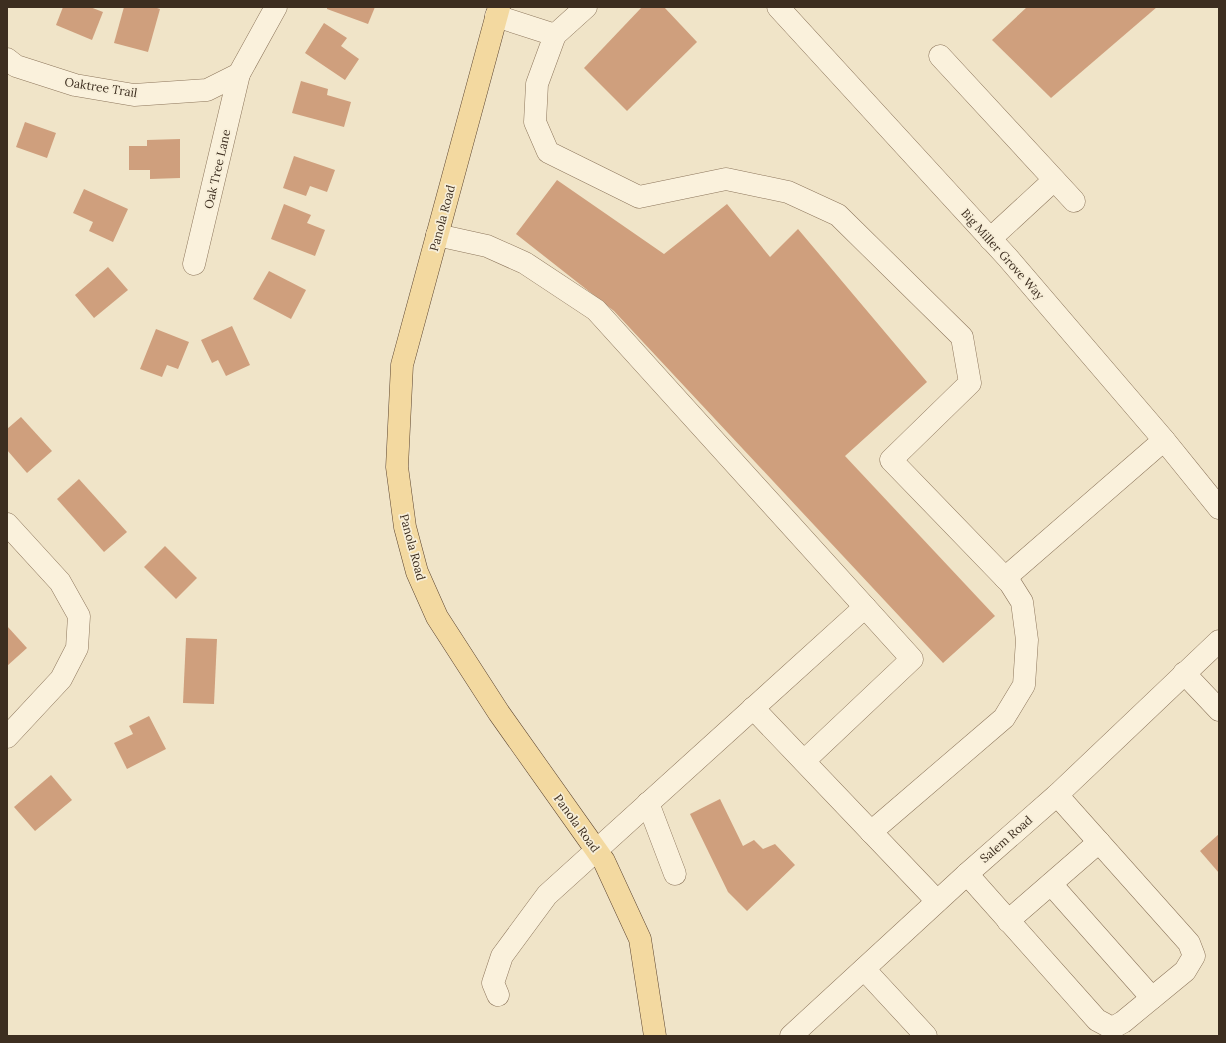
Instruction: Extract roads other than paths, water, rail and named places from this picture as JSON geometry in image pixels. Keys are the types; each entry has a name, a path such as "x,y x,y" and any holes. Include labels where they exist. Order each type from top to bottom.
{"main road":[{"name":"Panola Road","path":"498,12 402,365 397,467 405,527 417,572 441,623 499,713 604,861 640,940 655,1036"}],"street":[{"path":"239,74 276,7"},
{"path":"586,7 555,36 537,84 535,122 548,152 639,197 726,179 788,192 838,215 962,337 970,383 891,460 1010,583 1022,602 1027,640 1024,685 1004,718 871,832"},
{"name":"Big Miller Grove Way","path":"778,7 990,239 1164,440 1219,508"},
{"path":"498,12 555,36"},
{"path":"940,56 1074,201"},
{"name":"Oaktree Trail","path":"7,59 16,66 75,85 134,95 207,90 239,74"},
{"name":"Oak Tree Lane","path":"194,264 239,74"},
{"path":"990,239 1054,180"},
{"path":"437,235 487,246 525,263 596,310 912,659 804,761"},
{"path":"1005,578 1164,440"},
{"path":"7,524 60,582 79,616 78,648 61,679 7,737"},
{"path":"498,995 493,983 502,956 548,895 865,606"},
{"name":"Salem Road","path":"791,1036 937,901 1057,795 1184,672 1219,641"},
{"path":"1184,672 1219,710"},
{"path":"753,708 937,901"},
{"path":"967,874 1097,1020 1112,1028 1123,1022 1185,971 1194,956 1189,943 1057,795"},
{"path":"648,804 675,874"},
{"path":"1008,921 1099,842"},
{"path":"1052,884 1152,998"},
{"path":"864,969 926,1036"}]}
